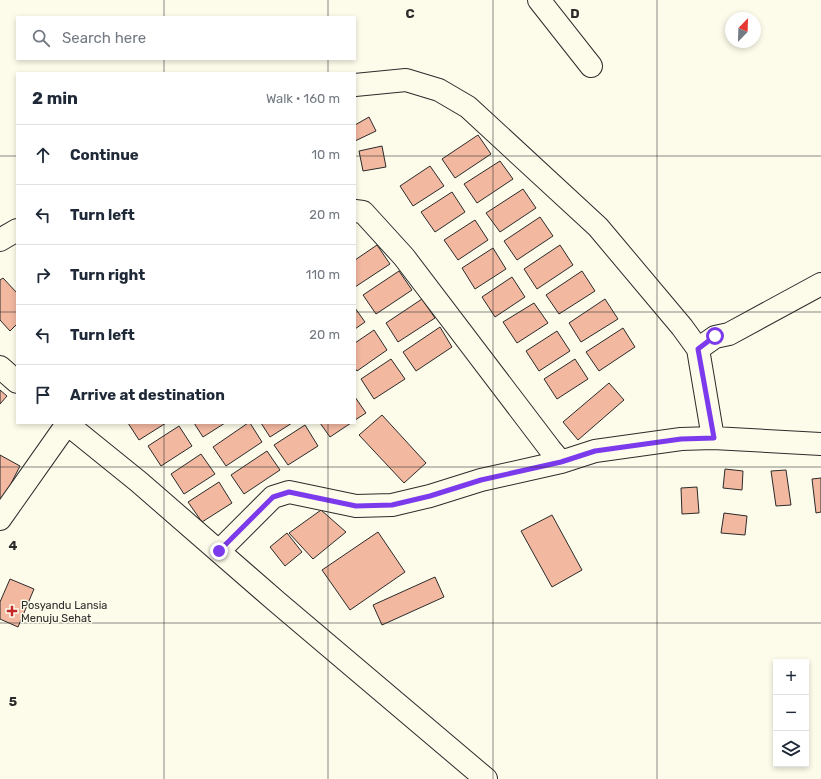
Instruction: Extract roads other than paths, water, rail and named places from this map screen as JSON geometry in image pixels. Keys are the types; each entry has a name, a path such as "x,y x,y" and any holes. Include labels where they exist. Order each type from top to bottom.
{"street":[{"path":"539,0 591,66"},
{"path":"356,85 406,80 439,90 468,107 598,227 682,327 698,349 714,438"},
{"path":"356,211 363,212 404,256 561,462"},
{"path":"0,240 16,231"},
{"path":"698,349 715,336 729,334 821,284"},
{"path":"0,367 16,381"},
{"path":"0,519 67,424 139,482 276,602 486,779"},
{"path":"219,551 273,497 289,492 356,506 392,505 430,496 481,480 561,462 595,451 681,439 714,438 821,444"}],"place":[{"name":"Posyandu Lansia Menuju Sehat","path":"12,611"}]}
